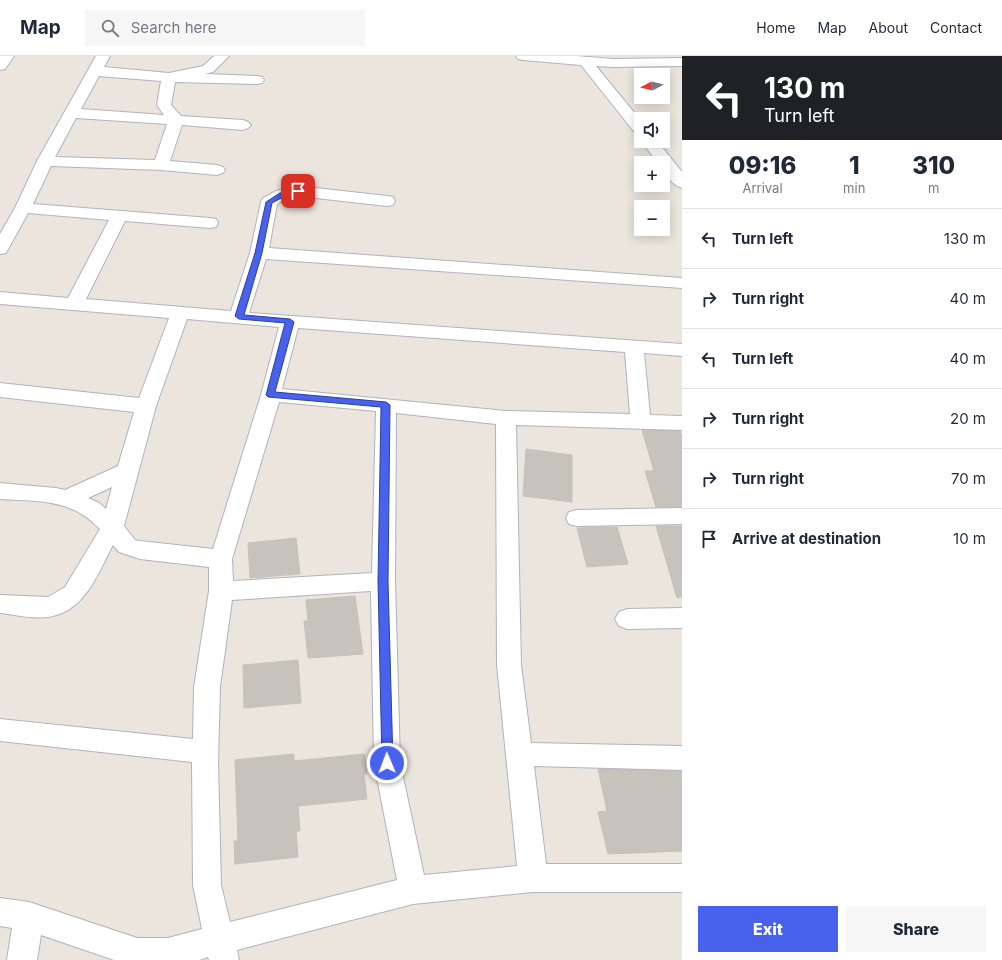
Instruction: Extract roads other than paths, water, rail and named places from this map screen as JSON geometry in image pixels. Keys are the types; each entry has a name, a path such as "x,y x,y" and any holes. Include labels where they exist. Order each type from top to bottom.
{"street":[{"path":"0,66 6,56"},
{"path":"0,248 23,208 45,161 103,56"},
{"path":"169,77 208,69 222,56"},
{"path":"523,56 590,59 628,63 682,62"},
{"path":"590,59 634,121"},
{"path":"95,71 169,77 257,80"},
{"path":"169,77 164,105 176,120"},
{"path":"72,114 243,125"},
{"path":"161,165 176,120"},
{"path":"654,148 682,183"},
{"path":"45,161 161,165 217,170"},
{"path":"239,316 258,253 269,202 282,194 298,191 387,201"},
{"path":"23,208 210,223"},
{"path":"74,304 119,216"},
{"path":"258,253 682,283"},
{"path":"0,298 180,313 239,316 290,322 682,350"},
{"path":"0,604 52,607 73,594 86,574 112,528 146,406 180,313"},
{"path":"222,950 207,885 205,752 207,687 221,591 221,559 270,395 290,322"},
{"path":"634,346 641,423"},
{"path":"0,390 146,406"},
{"path":"270,395 386,405 506,418 682,423"},
{"path":"386,405 383,581 387,763 413,890"},
{"path":"506,418 509,665 533,878"},
{"path":"66,499 128,471"},
{"path":"0,491 56,496 91,509 112,528 127,546 140,550 221,559"},
{"path":"576,518 682,516"},
{"path":"221,591 383,581"},
{"path":"626,619 682,618"},
{"path":"0,730 205,752"},
{"path":"520,754 682,758"},
{"path":"0,912 29,916 137,953 168,953 222,950 413,890 533,878 682,878"},
{"path":"22,960 29,916"}]}
